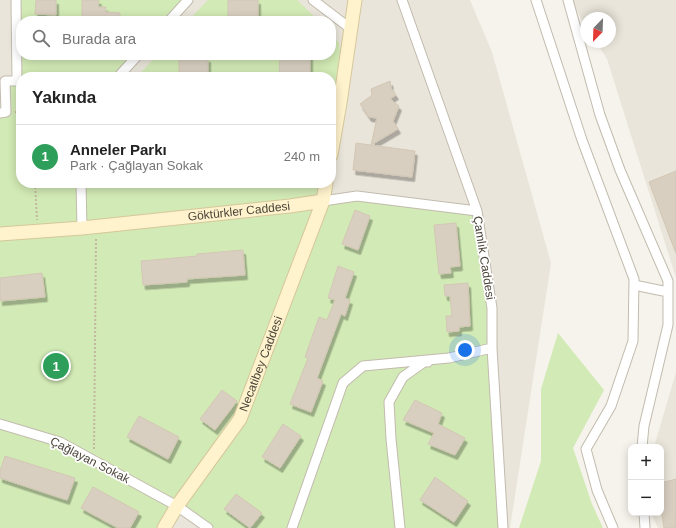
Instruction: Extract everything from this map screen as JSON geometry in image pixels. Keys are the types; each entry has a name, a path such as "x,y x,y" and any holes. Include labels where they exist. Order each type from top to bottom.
{"street":[{"path":"16,0 17,16"},
{"path":"173,16 188,0"},
{"path":"313,0 334,16"},
{"path":"336,103 351,29 355,0"},
{"name":"Çamlık Caddesi","path":"402,0 477,211 492,308 492,348 503,528"},
{"path":"536,0 582,140 634,279 633,341 611,406 586,448 597,490 613,528"},
{"path":"568,0 600,115 620,170 668,281 668,325 644,426 642,444"},
{"path":"336,18 351,29"},
{"path":"18,60 19,72"},
{"path":"123,72 133,60"},
{"path":"0,113 6,112 5,81 16,81"},
{"path":"81,188 82,228"},
{"name":"Necatibey Caddesi","path":"164,528 177,506 240,418 323,201 325,188"},
{"name":"Göktürkler Caddesi","path":"0,234 96,227 290,206 357,196 477,211"},
{"path":"634,285 668,292"},
{"path":"400,528 391,438 390,402 403,377 424,362 492,348"},
{"path":"292,528 343,383 363,366 448,358"},
{"name":"Çağlayan Sokak","path":"0,424 60,442 177,506 208,528"},
{"path":"644,516 645,528"}],"path":[{"path":"35,188 38,231"},
{"path":"95,461 96,227"}],"shaded area":[{"path":"0,0 470,0 492,52 551,263 510,528 0,528"},
{"path":"570,0 676,0 676,278 607,59 600,48 616,48 616,12 580,12 580,16"},
{"path":"676,372 676,528 658,528 652,516 664,516 664,444 655,444"}],"green space":[{"path":"16,0 188,0 174,16 16,16"},
{"path":"208,0 297,0 314,16 193,16"},
{"path":"336,40 339,43 340,51 336,98 336,72 142,72 152,60 336,60"},
{"path":"17,60 133,60 123,72 17,72"},
{"path":"5,81 16,81 16,188 325,188 323,200 357,196 477,211 492,308 503,528 208,528 177,506 164,528 0,528 0,113 6,112"},
{"path":"558,333 604,390 573,448 592,504 603,528 519,528 541,461 541,389"}],"building":[{"path":"36,0 56,0 56,15 35,14"},
{"path":"82,0 99,0 98,7 106,7 105,12 120,13 120,16 82,16"},
{"path":"228,0 258,0 258,16 228,16"},
{"path":"179,60 208,60 208,72 179,72"},
{"path":"280,60 310,60 310,72 279,72"},
{"path":"390,81 391,88 396,95 390,99 399,106 393,121 398,129 371,145 377,118 369,117 360,104 372,95 371,89"},
{"path":"356,143 415,151 412,177 353,170"},
{"path":"676,171 676,251 675,251 649,182"},
{"path":"355,210 370,216 358,250 342,244"},
{"path":"456,223 460,266 450,267 451,273 439,274 434,225"},
{"path":"243,250 245,275 187,279 187,282 143,285 141,261"},
{"path":"338,266 354,272 345,298 350,300 345,316 341,314 317,378 323,381 311,412 290,404 308,358 305,357 319,317 327,320 335,300 328,298"},
{"path":"42,273 45,297 0,301 0,278"},
{"path":"468,283 470,326 459,327 459,331 447,332 446,316 452,316 450,296 445,296 444,285"},
{"path":"222,390 237,401 215,430 200,419"},
{"path":"415,400 442,413 438,424 465,438 455,455 428,444 434,433 403,420"},
{"path":"139,416 179,437 168,459 127,437"},
{"path":"283,424 301,436 280,468 262,457"},
{"path":"5,456 75,478 67,500 0,478 0,471"},
{"path":"435,477 468,501 454,522 420,500"},
{"path":"676,479 676,528 664,528 662,516 664,516 664,482"},
{"path":"93,487 139,512 130,528 118,528 81,508"},
{"path":"236,494 262,513 250,528 224,509"}],"place":[{"name":"Anneler Parkı","path":"56,366"}]}
